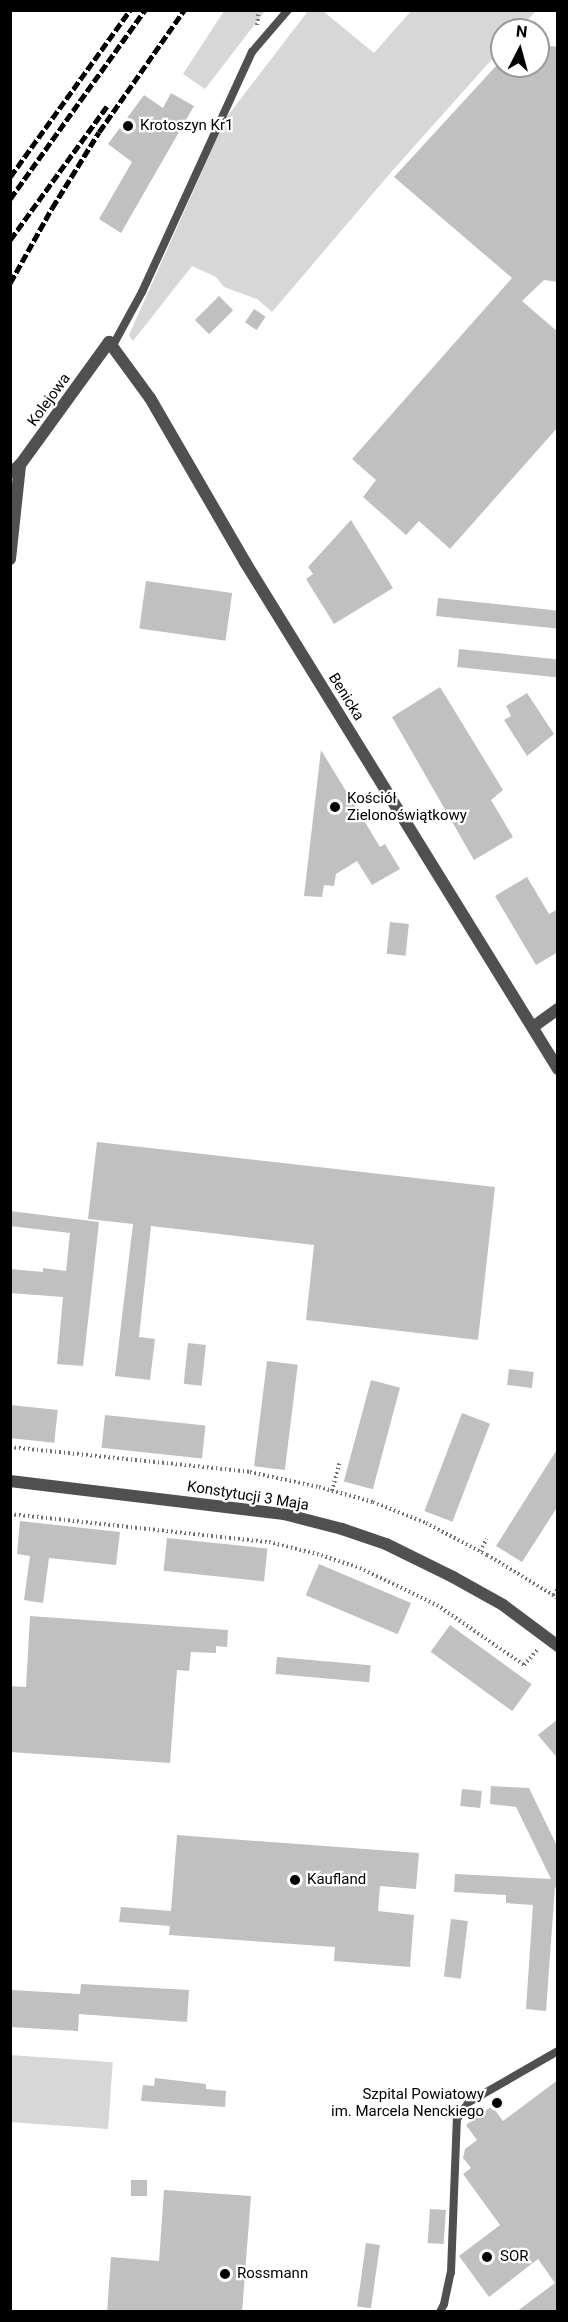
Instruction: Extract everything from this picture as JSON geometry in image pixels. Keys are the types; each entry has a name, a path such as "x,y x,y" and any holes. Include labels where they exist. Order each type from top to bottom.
{"street":[{"name":"Kolejowa","path":"15,469 110,345"},
{"name":"Benicka","path":"110,345 150,399 245,562 558,1069"},
{"path":"10,559 15,469"},
{"path":"532,1027 558,1009"},
{"name":"Konstytucji 3 Maja","path":"10,1480 285,1514 342,1529 386,1544 453,1577 503,1605 558,1646"}],"lane":[{"path":"110,345 142,292 252,52 288,10"},
{"path":"440,2312 451,2272 457,2119 469,2102 558,2051"}],"path":[{"path":"10,1447 250,1472 332,1491 373,1502 426,1523 480,1551 555,1597 558,1589"},
{"path":"332,1491 340,1462"},
{"path":"10,1514 269,1542 317,1554 360,1568 437,1605 524,1665 547,1638"},
{"path":"480,1551 487,1539"}],"shaded area":[{"path":"224,11 265,11 205,89 183,74"},
{"path":"308,11 323,11 374,53 411,11 536,11 529,18 490,18 490,61 393,170 272,312 257,299 224,287 216,277 192,266 133,341 129,335 226,118"},
{"path":"10,2055 113,2062 108,2129 10,2122"}],"building":[{"path":"550,46 558,47 558,282 544,280 522,301 558,332 558,427 450,549 419,521 406,535 363,497 376,480 352,459 512,278 394,177 490,73 490,78 550,78"},
{"path":"171,93 194,106 121,233 99,219 132,162 108,144 144,95 163,108"},
{"path":"219,296 233,310 209,334 195,320"},
{"path":"254,309 266,317 257,330 245,322"},
{"path":"351,520 393,588 334,624 306,579 313,574 308,567"},
{"path":"146,581 232,593 225,641 139,629"},
{"path":"438,598 558,611 556,629 436,616"},
{"path":"459,649 558,659 557,677 457,667"},
{"path":"440,687 503,790 491,800 513,837 474,860 392,717"},
{"path":"527,693 554,734 527,756 504,720 511,716 506,706"},
{"name":"Kościół Zielonoświątkowy","path":"321,750 380,847 385,844 400,869 372,885 357,861 336,874 334,886 324,885 322,897 304,896"},
{"path":"527,877 549,914 558,909 558,952 536,965 495,896"},
{"path":"390,922 409,924 406,956 387,954"},
{"path":"97,1142 495,1187 478,1340 306,1320 314,1245 151,1226 139,1337 155,1339 150,1380 115,1376 133,1224 88,1219"},
{"path":"10,1211 99,1222 83,1366 57,1364 63,1297 10,1293 10,1269 43,1272 43,1268 66,1271 70,1233 10,1226"},
{"path":"188,1343 206,1345 202,1386 184,1384"},
{"path":"267,1361 298,1365 285,1470 254,1466"},
{"path":"509,1369 534,1372 532,1388 507,1385"},
{"path":"371,1380 400,1388 373,1489 344,1481"},
{"path":"10,1405 58,1410 54,1443 10,1438"},
{"path":"462,1413 490,1424 452,1522 424,1511"},
{"path":"105,1415 205,1426 202,1458 102,1448"},
{"path":"558,1448 558,1506 522,1562 496,1546"},
{"path":"20,1521 120,1532 116,1565 49,1558 43,1603 24,1600 30,1556 17,1554"},
{"path":"167,1538 267,1549 264,1581 164,1571"},
{"path":"319,1564 411,1603 398,1634 306,1595"},
{"path":"30,1616 228,1630 227,1647 216,1646 216,1653 191,1652 189,1671 177,1670 170,1763 10,1752 10,1686 26,1687"},
{"path":"450,1625 532,1684 512,1711 431,1652"},
{"path":"277,1657 371,1665 369,1682 276,1674"},
{"path":"558,1719 558,1759 538,1735"},
{"path":"491,1786 529,1788 558,1848 558,1892 555,1886 546,2011 526,2009 533,1905 506,1903 506,1895 454,1892 455,1874 551,1879 516,1807 490,1804"},
{"path":"462,1789 482,1791 480,1808 460,1806"},
{"name":"Kaufland","path":"177,1835 419,1853 416,1889 380,1886 378,1911 414,1915 410,1967 334,1961 335,1947 169,1935 170,1926 119,1922 121,1907 171,1911"},
{"path":"451,1919 468,1921 461,1979 444,1977"},
{"path":"81,1984 189,1990 187,2022 79,2014 78,2031 10,2027 11,1990 80,1994"},
{"path":"155,2078 206,2084 206,2089 226,2091 225,2107 141,2101 143,2085 154,2086"},
{"path":"558,2080 558,2312 516,2312 555,2283 538,2259 489,2297 459,2256 500,2225 463,2174 471,2168 463,2158 465,2149 477,2140 466,2125 492,2106 503,2121"},
{"path":"131,2180 147,2180 147,2196 131,2196"},
{"path":"164,2190 251,2196 242,2312 107,2312 111,2257 159,2261"},
{"path":"430,2209 446,2210 444,2244 428,2243"},
{"path":"366,2243 380,2245 371,2308 357,2306"}],"railway":[{"path":"10,177 130,10"},
{"path":"10,199 145,10"},
{"path":"10,283 52,208 99,132 184,10"},
{"path":"10,240 107,106"}],"place":[{"name":"Krotoszyn Kr1","path":"128,126"},
{"name":"Kościół Zielonoświątkowy","path":"335,807"},
{"name":"Kaufland","path":"295,1880"},
{"name":"Szpital Powiatowy im. Marcela Nenckiego","path":"497,2103"},
{"name":"SOR","path":"487,2257"},
{"name":"Rossmann","path":"225,2274"}]}
